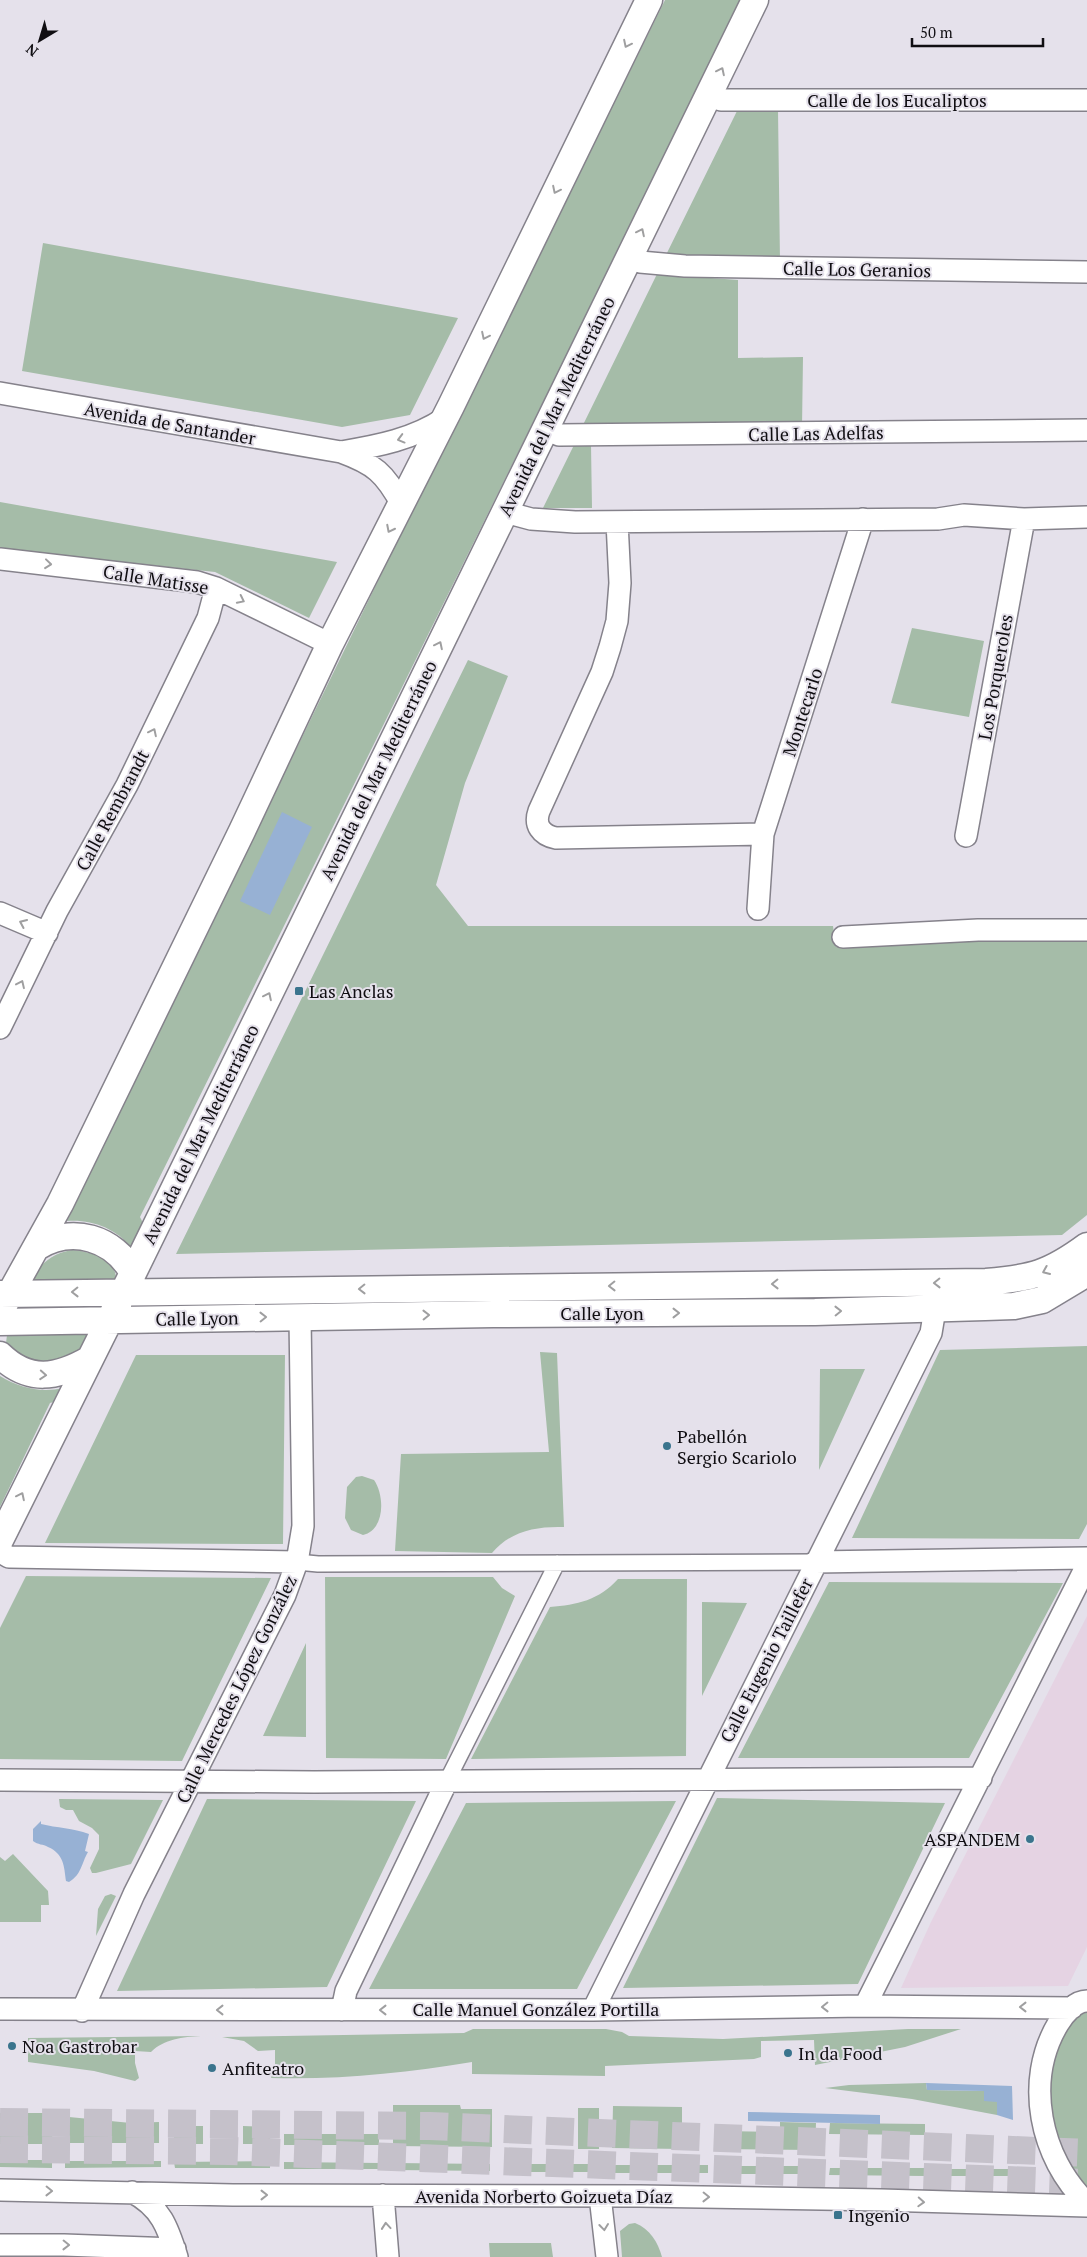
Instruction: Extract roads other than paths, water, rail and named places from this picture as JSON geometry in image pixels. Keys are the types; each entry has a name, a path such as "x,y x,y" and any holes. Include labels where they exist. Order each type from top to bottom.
{"street":[{"path":"3,1300 37,1247 242,831 330,644 402,505 649,0"},
{"name":"Avenida del Mar Mediterráneo","path":"0,1540 129,1282 755,0"},
{"name":"Calle de los Eucaliptos","path":"709,94 721,100 1087,100"},
{"name":"Calle Los Geranios","path":"629,257 640,262 685,266 1087,272"},
{"name":"Avenida de Santander","path":"0,393 341,452 374,466 386,478 402,505"},
{"name":"Avenida de Santander","path":"341,452 406,438 428,430 445,418"},
{"name":"Calle Las Adelfas","path":"546,430 559,435 1087,430"},
{"path":"504,512 531,519 616,522 938,519 964,516 1024,518 1087,517"},
{"name":"Los Porqueroles","path":"966,836 1024,518"},
{"name":"Montecarlo","path":"758,909 763,834 863,519"},
{"path":"616,522 620,583 617,621 602,672 539,811 537,817 540,829 544,834 556,838 763,834"},
{"name":"Calle Matisse","path":"0,559 197,582 216,588 330,644"},
{"name":"Calle Rembrandt","path":"0,1028 47,934 127,785 208,618 216,588"},
{"path":"0,913 47,934"},
{"path":"843,937 978,930 1087,930"},
{"path":"37,1247 59,1237 74,1235 102,1242 126,1260 129,1282"},
{"name":"Calle Lyon","path":"3,1300 129,1282 986,1282 1034,1276 1067,1261 1087,1246"},
{"name":"Calle Lyon","path":"0,1322 815,1312 1014,1306 1042,1300 1087,1274"},
{"name":"Calle Eugenio Taillefer","path":"593,2010 706,1780 931,1333 935,1309"},
{"name":"Calle Mercedes López González","path":"82,2011 134,1894 193,1781 285,1595 297,1562 303,1526 300,1317"},
{"path":"0,1355 14,1367 39,1375 53,1375 66,1372 90,1359"},
{"path":"0,1552 9,1557 297,1562 318,1564 815,1562 1087,1558"},
{"path":"342,2010 346,1991 447,1781 557,1563"},
{"path":"865,2006 1087,1565"},
{"path":"0,1780 447,1781 981,1778"},
{"path":"1082,2000 1060,2020 1049,2040 1043,2057 1039,2084 1045,2133 1056,2163 1087,2205"},
{"name":"Calle Manuel González Portilla","path":"0,2009 82,2011 593,2010 865,2006 1082,2000"},
{"name":"Avenida Norberto Goizueta Díaz","path":"0,2190 383,2196 600,2196 1087,2205"},
{"path":"0,2245 64,2245 176,2253 168,2227 147,2199 132,2192"},
{"path":"168,2227 174,2209 184,2201 216,2201 233,2194"},
{"path":"383,2196 388,2257"},
{"path":"600,2196 607,2257"}],"water":[{"path":"282,812 312,827 270,915 240,901"},
{"path":"41,1821 41,1824 89,1834 85,1851 88,1852 79,1872 69,1882 66,1881 65,1870 57,1853 33,1841 33,1829"},
{"path":"926,2083 1012,2086 1013,2120 997,2115 997,2102 984,2101 984,2091 927,2090"},
{"path":"748,2112 880,2115 880,2124 748,2121"}],"tunnel":[{"path":"0,2122 430,2126 1087,2153"},
{"path":"0,2149 230,2151 1087,2183"}],"place":[{"name":"Las Anclas","path":"299,991"},
{"name":"Pabellón Sergio Scariolo","path":"667,1446"},
{"name":"ASPANDEM","path":"1030,1839"},
{"name":"Noa Gastrobar","path":"12,2046"},
{"name":"In da Food","path":"788,2053"},
{"name":"Anfiteatro","path":"212,2068"},
{"name":"Ingenio","path":"838,2215"}]}
